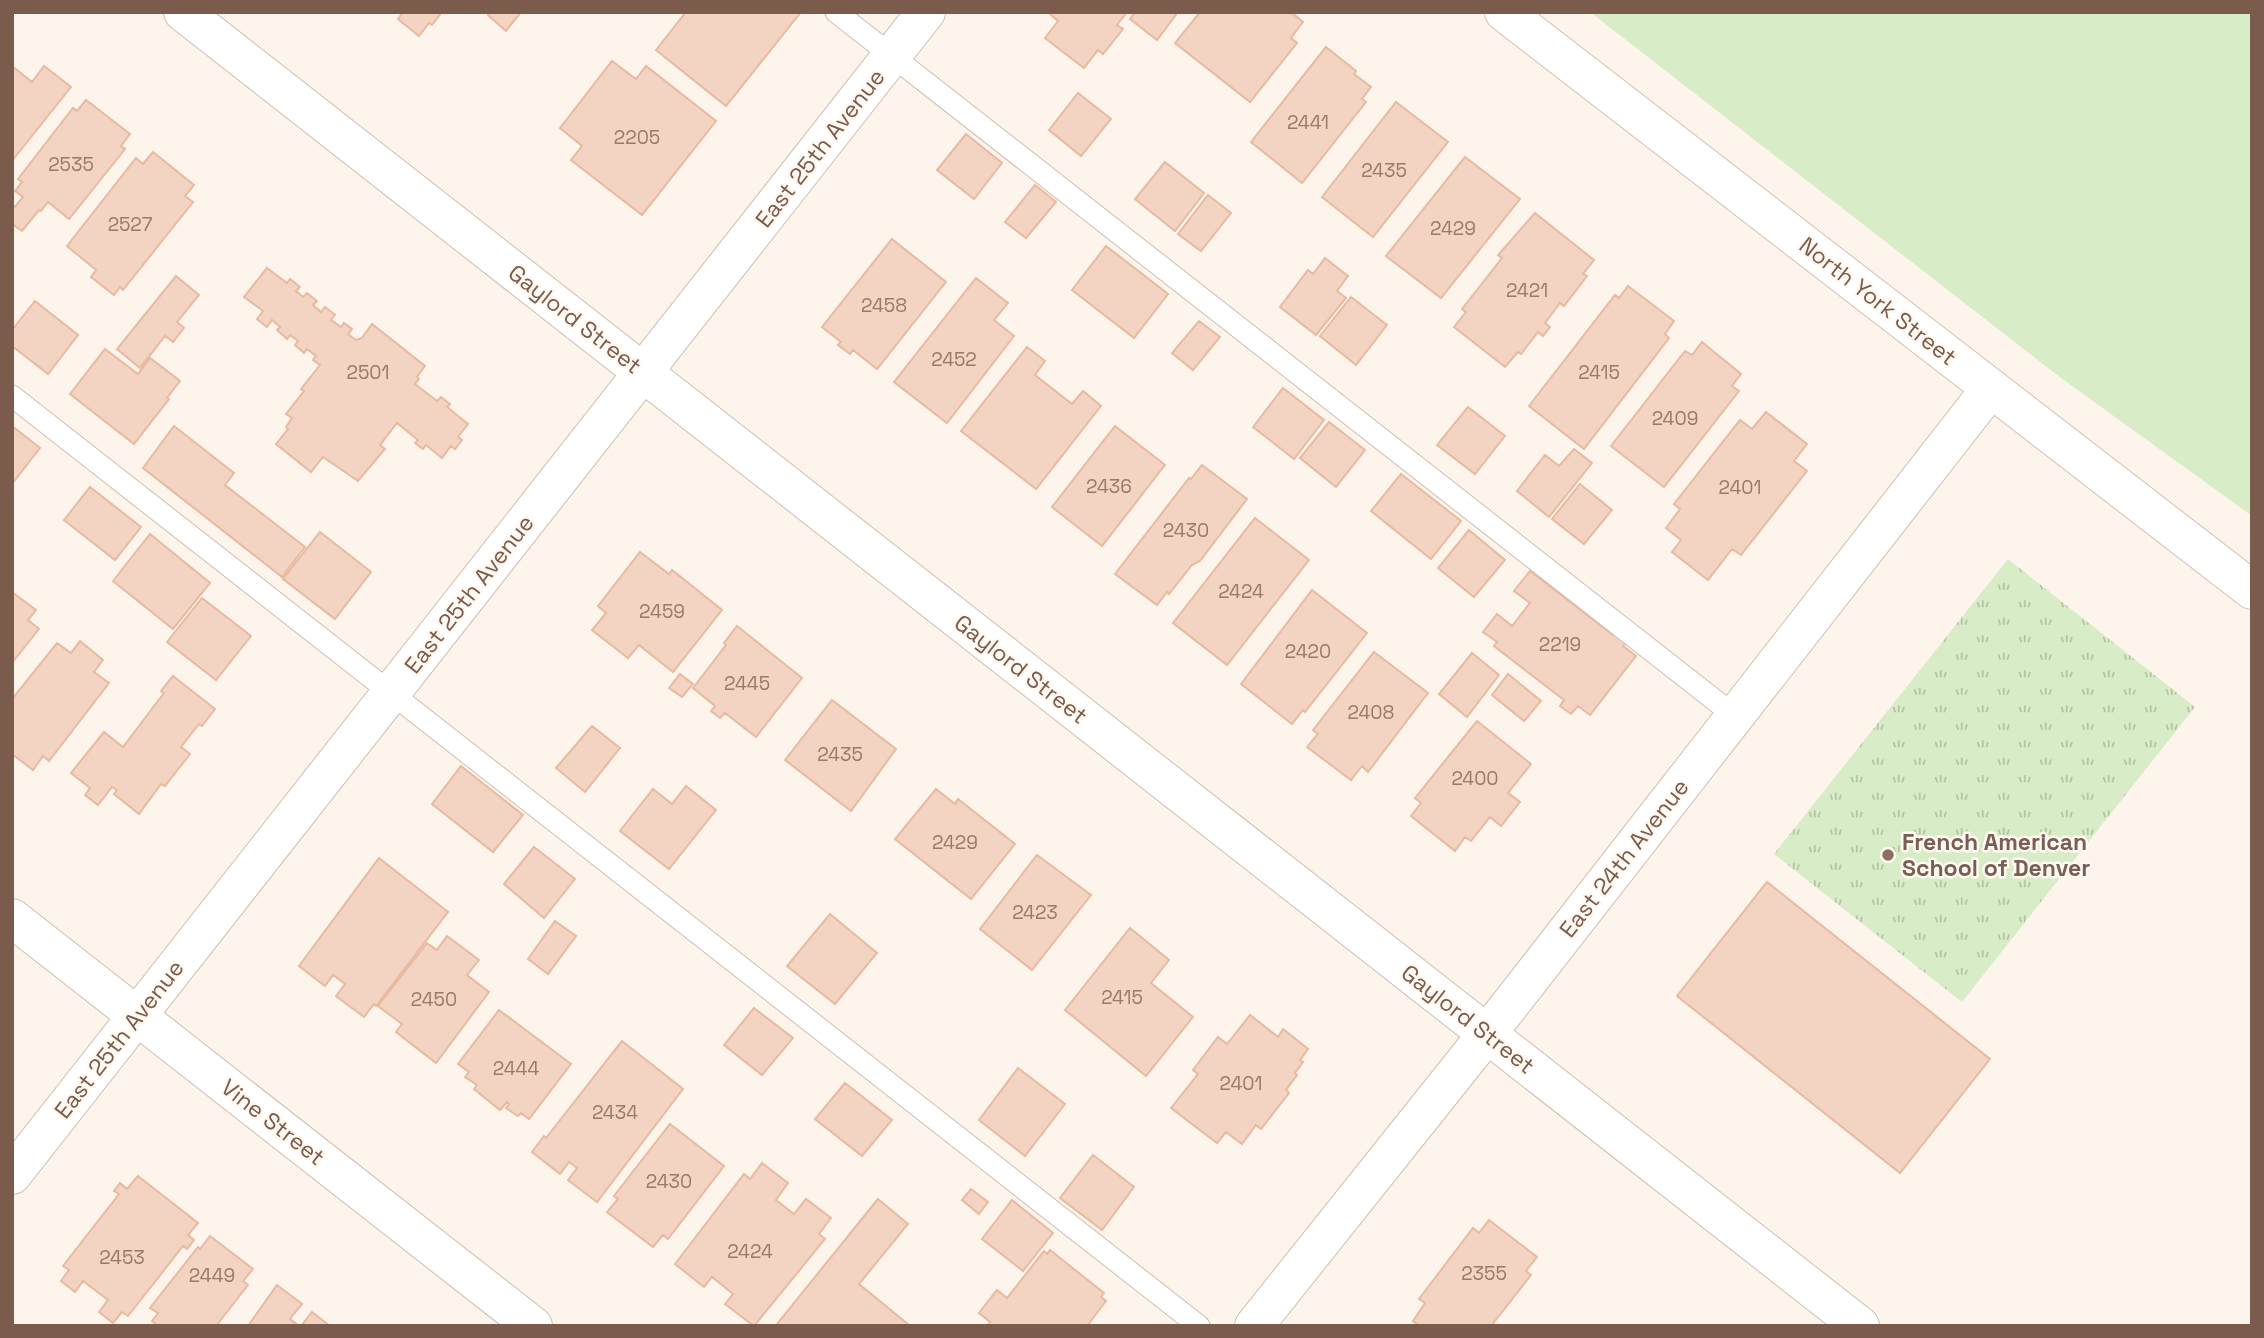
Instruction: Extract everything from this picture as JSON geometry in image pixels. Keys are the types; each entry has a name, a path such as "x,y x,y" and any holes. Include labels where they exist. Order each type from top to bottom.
{"street":[{"name":"Gaylord Street","path":"183,12 1860,1326"},
{"name":"East 25th Avenue","path":"12,1175 926,12"},
{"name":"North York Street","path":"1504,12 2252,590"},
{"name":"East 24th Avenue","path":"1255,1326 1487,1034 1991,388"},
{"name":"Vine Street","path":"12,918 533,1326"}],"lane":[{"path":"836,12 1735,716"},
{"path":"12,396 1199,1326"}],"green space":[{"path":"1590,12 2252,12 2252,516 2057,375"},
{"path":"2008,559 2195,707 1962,1002 1774,854"}],"building":[{"path":"403,12 442,12 419,36 398,19"},
{"path":"490,12 521,12 506,31 488,15"},
{"path":"686,12 801,12 726,106 656,50"},
{"path":"1051,12 1127,12 1117,25 1123,29 1103,54 1098,50 1084,68 1045,38 1058,21"},
{"path":"1135,12 1178,12 1157,40 1130,19"},
{"path":"1200,12 1291,12 1303,22 1291,38 1297,43 1250,102 1175,43"},
{"path":"1326,47 1371,87 1362,99 1366,102 1302,183 1251,142"},
{"path":"612,61 636,79 646,66 716,121 642,215 571,160 582,146 560,128"},
{"path":"12,66 32,82 44,66 71,87 12,161"},
{"path":"1078,93 1111,119 1081,156 1049,130"},
{"path":"86,100 130,134 121,146 125,149 69,219 48,202 22,231 12,224 12,210 23,197 15,191 22,182 18,179 73,108 77,111"},
{"path":"1396,102 1448,142 1373,237 1322,197"},
{"path":"966,134 1002,163 974,199 937,170"},
{"path":"153,152 194,185 185,196 193,202 123,290 120,287 114,295 91,277 96,270 67,246 136,158 143,164"},
{"path":"1465,157 1520,199 1441,298 1386,256"},
{"path":"1165,162 1204,193 1175,231 1135,199"},
{"path":"1035,185 1056,202 1026,238 1005,222"},
{"path":"1208,195 1231,213 1201,251 1178,234"},
{"path":"1535,213 1594,260 1583,274 1587,276 1564,306 1560,303 1545,323 1550,327 1543,336 1538,332 1521,354 1518,352 1505,367 1454,327 1466,312 1462,309 1502,258 1498,255"},
{"path":"892,239 946,282 877,369 853,350 850,354 838,345 841,342 822,327"},
{"path":"1106,246 1168,294 1134,338 1072,290"},
{"path":"1325,258 1348,276 1337,291 1346,298 1316,335 1280,307 1308,270 1313,274"},
{"path":"267,268 287,283 290,279 300,287 296,291 303,297 307,293 317,301 313,305 321,312 325,307 335,315 331,320 341,327 344,323 352,329 348,334 356,340 362,338 372,324 425,366 415,384 437,401 441,397 450,404 447,407 468,424 458,437 462,440 455,449 451,446 442,458 426,445 423,449 415,443 418,440 397,423 380,445 385,449 358,481 323,457 311,472 276,444 288,429 286,427 292,418 286,414 320,365 313,360 316,356 307,349 304,353 295,345 298,341 290,335 287,339 277,330 280,327 272,320 267,327 257,319 263,311 244,297"},
{"path":"176,276 199,295 177,322 184,328 173,342 165,336 140,368 117,349"},
{"path":"976,278 1008,303 994,320 1014,336 947,423 894,382"},
{"path":"1628,286 1674,321 1665,334 1669,338 1584,449 1529,406 1615,295 1619,298"},
{"path":"1351,297 1387,325 1356,365 1320,336"},
{"path":"35,301 78,335 48,374 12,346 12,330"},
{"path":"1199,321 1220,337 1193,370 1172,353"},
{"path":"1702,342 1741,374 1732,386 1739,391 1664,487 1611,446 1685,351 1692,355"},
{"path":"1027,347 1045,361 1035,375 1072,404 1083,391 1101,406 1036,489 961,431"},
{"path":"105,349 138,374 150,358 180,381 134,444 70,394"},
{"path":"1283,388 1324,420 1294,459 1253,427"},
{"path":"1468,407 1505,436 1475,474 1437,445"},
{"path":"1766,412 1807,444 1794,461 1807,471 1741,555 1732,549 1708,580 1672,552 1681,540 1666,528 1680,509 1674,504 1740,420 1752,429"},
{"path":"1329,422 1365,450 1336,487 1300,458"},
{"path":"12,426 40,448 12,484"},
{"path":"174,426 234,473 225,485 305,547 282,577 143,468"},
{"path":"1115,426 1165,465 1102,546 1052,507"},
{"path":"1574,449 1592,463 1549,517 1517,491 1545,455 1559,466"},
{"path":"1202,465 1247,499 1200,561 1192,565 1157,605 1115,574"},
{"path":"1401,474 1461,521 1431,559 1371,511"},
{"path":"1580,484 1612,510 1584,544 1552,519"},
{"path":"90,487 141,527 115,560 64,520"},
{"path":"1255,518 1309,560 1227,665 1173,623"},
{"path":"1469,530 1505,560 1474,597 1438,568"},
{"path":"320,532 371,572 335,619 283,579"},
{"path":"150,534 210,583 173,629 113,581"},
{"path":"640,552 669,574 672,570 722,610 673,672 639,645 628,658 592,630 606,613 598,606"},
{"path":"1530,571 1613,635 1617,631 1628,639 1623,646 1636,656 1590,715 1578,706 1571,714 1560,706 1564,700 1494,646 1497,642 1483,632 1497,614 1512,626 1530,603 1514,591"},
{"path":"1312,590 1367,633 1305,712 1303,710 1292,724 1241,684"},
{"path":"12,592 36,610 28,620 39,629 12,663"},
{"path":"202,598 251,636 216,680 167,642"},
{"path":"737,626 802,678 756,737 725,713 720,718 711,711 715,706 693,688"},
{"path":"80,641 103,660 94,672 109,683 49,761 43,756 33,770 12,754 12,699 57,643 71,653"},
{"path":"1374,652 1428,693 1368,772 1362,766 1351,780 1307,747 1318,734 1313,730"},
{"path":"1472,653 1499,675 1467,717 1439,694"},
{"path":"680,674 693,684 682,697 669,688"},
{"path":"1508,674 1541,701 1524,721 1492,695"},
{"path":"173,676 215,709 181,747 190,754 165,786 161,784 139,814 114,794 117,790 112,787 98,805 85,795 90,788 71,773 104,732 123,747 164,693 161,691"},
{"path":"832,700 896,749 851,811 785,760"},
{"path":"1477,721 1531,764 1508,793 1520,802 1501,826 1490,817 1471,841 1465,837 1455,851 1411,816 1421,803 1415,798"},
{"path":"592,726 620,748 585,792 556,768"},
{"path":"461,766 523,815 493,852 432,804"},
{"path":"686,786 716,810 669,869 620,831 653,789 672,804"},
{"path":"936,789 955,804 958,799 1015,844 971,899 895,839"},
{"path":"534,847 575,879 544,918 504,884"},
{"path":"1037,855 1091,895 1032,970 980,929"},
{"path":"379,858 448,912 376,1006 374,1004 364,1017 336,996 345,984 333,975 325,986 299,966"},
{"path":"1767,882 1990,1059 1900,1173 1677,996"},
{"path":"830,914 877,953 835,1004 787,966"},
{"path":"555,921 576,936 548,974 528,959"},
{"path":"1130,928 1169,960 1151,983 1193,1017 1146,1076 1065,1010"},
{"path":"447,936 479,960 467,975 489,992 436,1063 396,1032 402,1024 378,1006 427,943 437,950"},
{"path":"754,1008 793,1038 762,1075 724,1045"},
{"path":"499,1010 571,1064 529,1119 506,1108 509,1104 507,1102 500,1110 474,1089 477,1085 465,1077 469,1072 458,1064"},
{"path":"1250,1015 1278,1037 1283,1029 1308,1049 1300,1060 1303,1062 1295,1073 1297,1075 1286,1090 1289,1093 1261,1129 1256,1125 1242,1144 1226,1132 1217,1143 1171,1108 1198,1074 1193,1070 1218,1037 1227,1044"},
{"path":"622,1041 683,1089 597,1202 568,1180 577,1168 569,1162 560,1174 532,1152"},
{"path":"1018,1068 1065,1104 1025,1156 979,1120"},
{"path":"845,1083 892,1120 862,1156 815,1119"},
{"path":"670,1124 724,1166 668,1239 663,1235 653,1247 607,1212 618,1199 614,1196"},
{"path":"1093,1155 1134,1187 1102,1230 1060,1198"},
{"path":"762,1163 788,1183 776,1200 794,1214 806,1199 831,1218 819,1234 825,1239 754,1326 725,1304 733,1294 712,1277 704,1287 675,1264 744,1174 750,1179"},
{"path":"138,1176 198,1223 188,1235 194,1240 187,1249 183,1246 128,1316 122,1312 113,1323 99,1312 108,1300 83,1281 75,1292 61,1281 69,1270 63,1266 119,1194 114,1191 120,1183 127,1189"},
{"path":"971,1189 988,1202 979,1214 962,1200"},
{"path":"878,1199 908,1224 859,1284 909,1325 777,1324"},
{"path":"1012,1200 1053,1233 1023,1271 982,1239"},
{"path":"1489,1220 1537,1257 1526,1271 1531,1275 1491,1326 1419,1326 1413,1321 1425,1303 1419,1299 1473,1228 1479,1233"},
{"path":"210,1236 253,1269 243,1281 248,1285 216,1326 158,1326 152,1321 158,1313 150,1308 198,1247 200,1249"},
{"path":"1050,1250 1104,1293 1101,1297 1106,1301 1087,1326 987,1326 990,1322 979,1313 997,1290 1007,1298 1044,1251 1047,1254"},
{"path":"277,1285 302,1304 290,1319 299,1326 248,1326"},
{"path":"312,1312 330,1326 301,1326"}],"place":[{"name":"French American School of Denver","path":"1888,855"}]}
